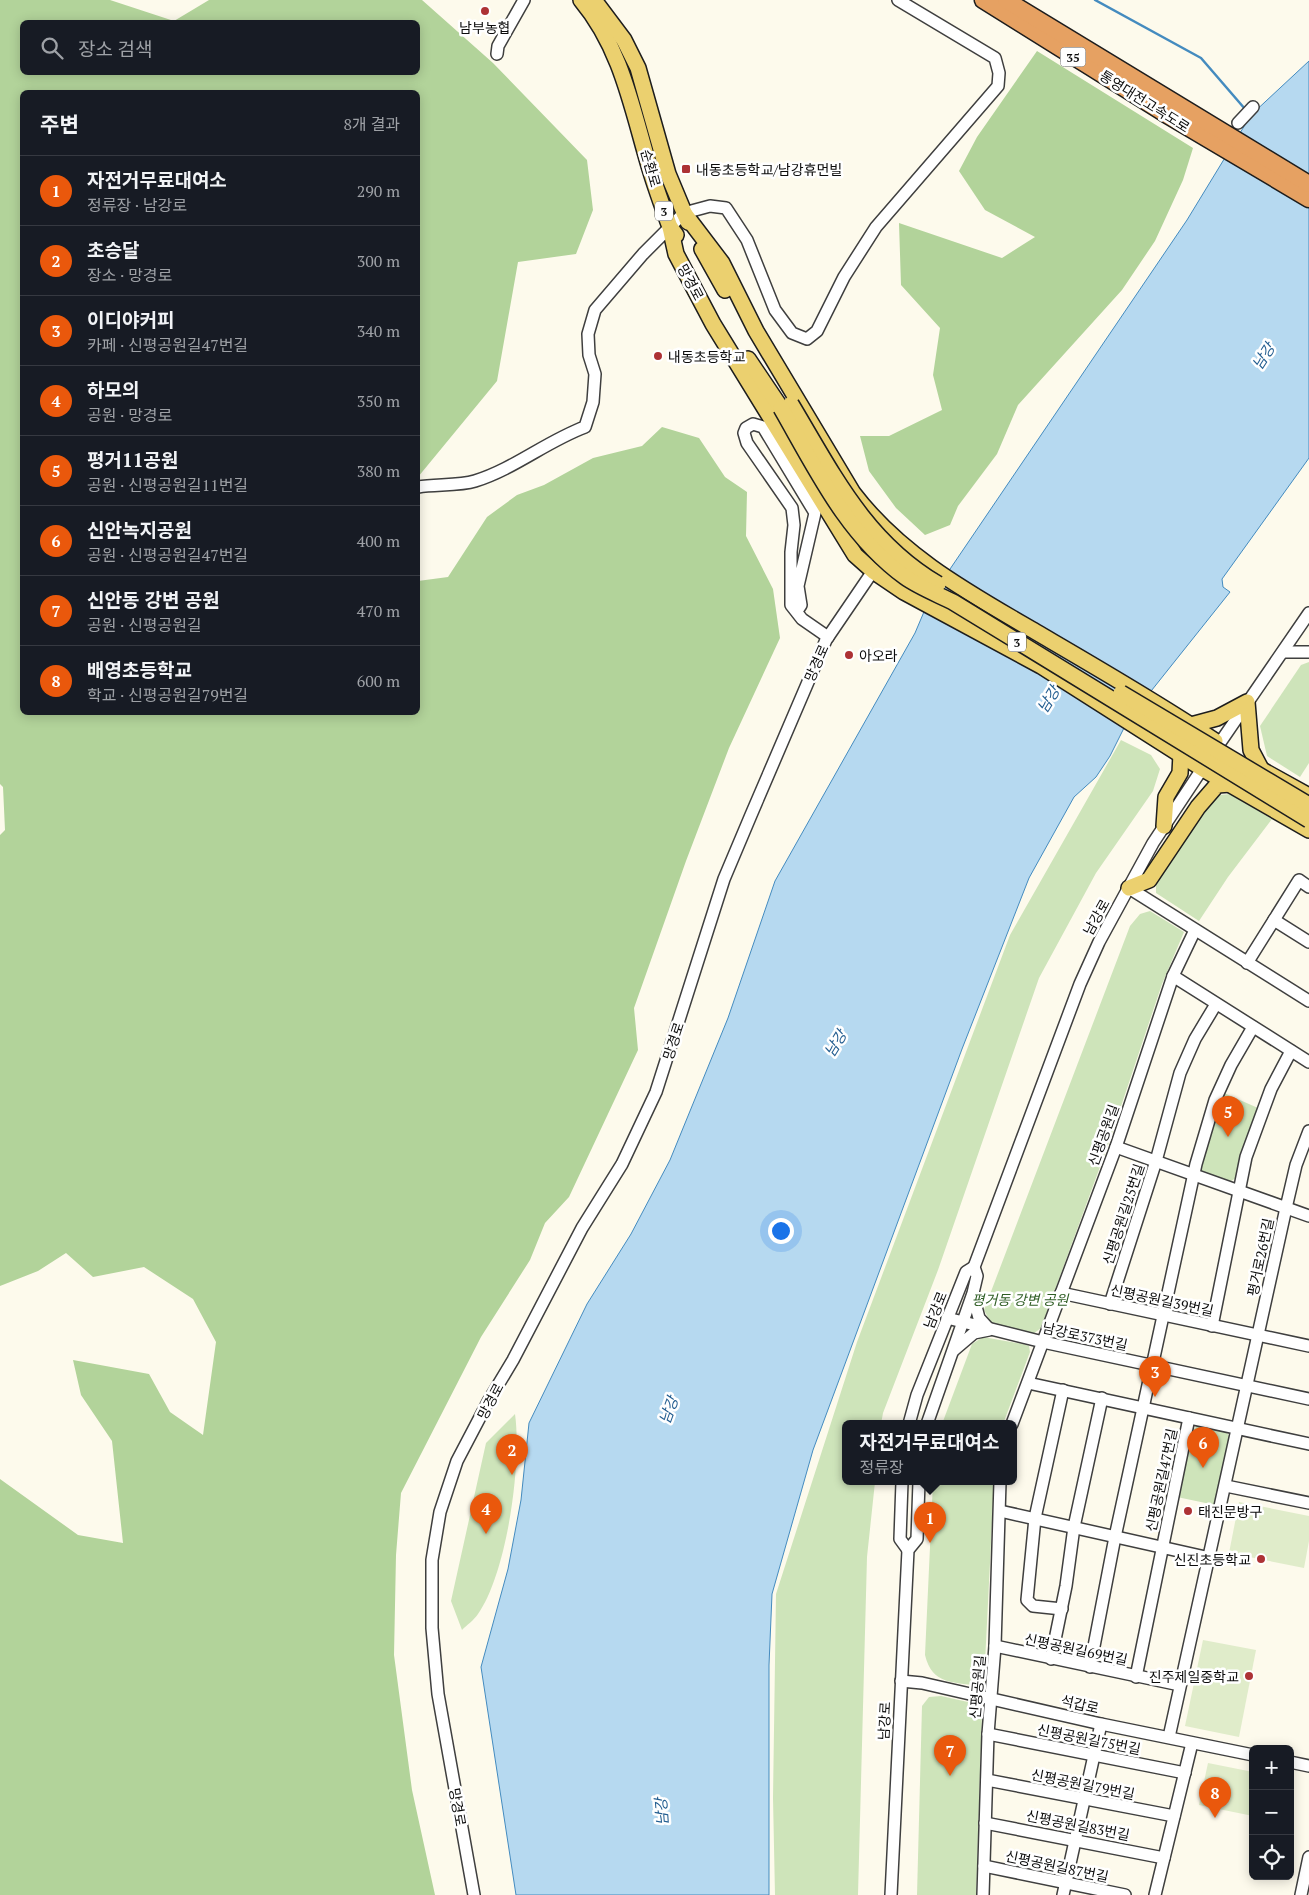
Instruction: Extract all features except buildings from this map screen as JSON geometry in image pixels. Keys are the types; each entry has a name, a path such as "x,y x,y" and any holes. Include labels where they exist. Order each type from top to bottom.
{"highway":[{"name":"통영대전고속도로","path":"983,0 1169,108 1309,184"},
{"name":"통영대전고속도로","path":"1006,0 1309,199"}],"main road":[{"name":"순환로","path":"581,0 594,16 624,76 650,169 670,227 685,250 725,323 786,406"},
{"name":"순환로","path":"594,0 624,40 638,68 668,174 684,213 786,406"},
{"path":"684,213 722,263 756,331 853,493 871,517 901,546 957,586 1191,725 1218,744 1309,796"},
{"name":"망경로","path":"670,227 676,254 714,324 748,377 840,532 855,555 872,571"},
{"name":"3","path":"786,406 850,503 885,544 924,576 1309,805"},
{"name":"3","path":"786,406 843,514 870,546 906,577 952,602 1309,820"},
{"path":"901,546 872,571 904,592 1041,666 1203,769 1309,830"},
{"path":"1191,725 1217,718 1247,702 1251,750 1261,769"},
{"path":"1164,826 1166,797 1180,773 1181,754"},
{"path":"1129,888 1149,880 1198,807 1217,785 1231,784"}],"street":[{"path":"497,54 498,46 524,0"},
{"path":"420,487 474,482 548,447 565,434 586,427 593,402 595,374 589,355 588,334 595,310 643,254 684,213 710,206 726,208 747,240 775,310 785,324 792,333 807,339 817,332 844,277 876,227 998,86 995,58 898,0"},
{"path":"1238,123 1253,107"},
{"path":"797,611 801,605 798,586 815,513 763,427 753,424 746,428 744,433 747,442 792,508 794,525 791,605 802,619 828,637"},
{"name":"망경로","path":"474,1895 437,1685 432,1628 432,1560 440,1512 457,1461 489,1400 513,1360 582,1228 622,1164 656,1092 724,879 821,651 828,637 872,571"},
{"name":"남강로","path":"910,1420 917,1395 966,1272 974,1267 1080,984 1099,942 1164,826 1247,702 1308,618"},
{"path":"813,626 840,619"},
{"path":"813,626 821,651"},
{"path":"1283,652 1309,652"},
{"path":"1247,963 1299,880 1309,887"},
{"path":"1129,888 1309,1001"},
{"path":"1274,920 1309,942"},
{"name":"신평공원길","path":"1014,1420 1116,1147 1173,976 1195,930"},
{"path":"1173,976 1309,1062"},
{"path":"1156,1161 1180,1072 1195,1039 1216,1004"},
{"path":"1090,1667 1115,1537 1193,1174 1206,1124 1215,1100 1231,1064 1253,1027"},
{"path":"1212,1326 1238,1190 1257,1123 1271,1089 1291,1051"},
{"path":"1286,1208 1296,1165 1309,1131"},
{"name":"신평공원길25번길","path":"1116,1147 1286,1208"},
{"name":"신평공원길25번길","path":"1110,1304 1156,1161"},
{"name":"평거로26번길","path":"1238,1429 1286,1208 1309,1216"},
{"name":"남강로","path":"928,1420 973,1293 977,1276 974,1267"},
{"path":"973,1293 978,1318 991,1330"},
{"name":"신평공원길39번길","path":"1061,1293 1258,1336 1308,1344"},
{"name":"남강로373번길","path":"947,1318 1043,1342 1309,1399"},
{"path":"953,1352 974,1334 991,1330"},
{"name":"신평공원길47번길","path":"1028,1382 1309,1444"},
{"path":"1062,1609 1033,1606 1027,1600 1035,1518 1063,1390"},
{"path":"1050,1659 1062,1609 1074,1527 1102,1398"},
{"name":"신평공원길47번길","path":"1136,1677 1189,1418"},
{"path":"1169,1738 1238,1429"},
{"name":"남강로","path":"902,1485 900,1539 908,1550"},
{"name":"남강로","path":"891,1895 908,1550 917,1539 920,1485"},
{"name":"신평공원길","path":"983,1895 986,1780 990,1698 995,1646 1000,1485"},
{"path":"1226,1486 1309,1503"},
{"path":"1000,1511 1210,1558"},
{"name":"신평공원길69번길","path":"995,1646 1180,1685"},
{"name":"석갑로","path":"901,1682 922,1683 1101,1724 1249,1753"},
{"path":"1063,1895 1101,1724"},
{"name":"신평공원길75번길","path":"988,1734 1185,1773"},
{"path":"1155,1895 1192,1743"},
{"path":"1294,1763 1309,1766"},
{"name":"신평공원길79번길","path":"986,1780 1174,1816"},
{"name":"신평공원길83번길","path":"985,1823 1164,1858"},
{"path":"1301,1895 1309,1856"},
{"name":"신평공원길87번길","path":"984,1866 1125,1895"}],"green space":[{"path":"0,0 110,0 171,20 20,20 20,75 420,75 420,20 176,20 209,0 422,0 493,63 587,160 593,210 576,254 518,262 497,381 420,475 420,90 20,90 20,715 420,715 420,581 448,577 487,517 517,495 544,485 593,458 642,446 662,427 699,438 725,477 747,492 746,536 773,589 780,638 729,748 686,861 634,1008 638,1050 569,1197 545,1223 530,1260 481,1337 401,1493 396,1555 394,1655 412,1790 435,1895 0,1895 0,1479 78,1535 123,1543 112,1441 81,1395 73,1360 149,1374 170,1412 203,1435 216,1342 193,1299 144,1267 93,1277 66,1253 38,1271 0,1286 0,835 5,830 3,787 0,784"},
{"path":"1037,51 1193,148 1183,180 1155,241 1122,290 1018,405 997,454 958,506 950,525 925,535 896,508 869,471 860,436 889,436 942,410 933,375 940,328 901,285 899,223 1002,258 1035,237 985,210 959,171 977,137"},
{"path":"1309,662 1309,763 1300,777 1267,756 1260,726 1301,665"},
{"path":"1121,740 1151,755 1160,769 1153,791 1096,873 1039,978 938,1270 882,1420 842,1420 842,1485 875,1485 867,1557 858,1895 775,1895 773,1798 776,1594 857,1342 1010,935"},
{"path":"1230,794 1272,819 1228,877 1199,921 1156,893 1156,885 1209,805 1219,795"},
{"name":"평거동 강변 공원","path":"1150,911 1184,932 1162,984 1108,1145 1041,1328 1033,1334 991,1323 984,1310 1130,926 1140,914"},
{"path":"1224,1093 1258,1108 1246,1140 1236,1178 1231,1181 1200,1172 1199,1166"},
{"name":"평거동 강변 공원","path":"983,1337 1029,1346 1030,1352 1004,1420 944,1420 972,1344"},
{"path":"515,1414 517,1435 514,1488 504,1546 488,1596 476,1616 462,1630 451,1601 486,1443"},
{"path":"1198,1425 1226,1431 1230,1438 1215,1505 1177,1497 1192,1431"},
{"path":"933,1485 994,1485 984,1683 980,1686 945,1680 933,1672 928,1665 925,1655"},
{"path":"1239,1502 1309,1516 1309,1541 1304,1568 1229,1553"},
{"path":"1203,1640 1256,1650 1239,1737 1185,1726"},
{"path":"941,1696 977,1704 982,1713 976,1895 917,1895 922,1706 929,1697"},
{"path":"1208,1763 1249,1771 1249,1815 1199,1805"}],"water":[{"name":"남강","path":"1309,61 1309,458 1222,579 1223,587 1230,592 1128,720 1110,756 1096,777 1074,797 1029,878 962,1049 813,1450 772,1594 769,1665 769,1895 516,1895 481,1667 508,1569 521,1500 529,1423 587,1304 631,1234 670,1160 728,1018 775,881 915,633 929,600 1187,220 1251,115"}],"waterway":[{"path":"1095,0 1201,58 1245,109"}],"place":[{"name":"남부농협","path":"485,11"},
{"name":"내동초등학교/남강휴먼빌","path":"686,169"},
{"name":"내동초등학교","path":"658,356"},
{"name":"아오라","path":"849,655"},
{"name":"평거11공원","path":"1228,1137"},
{"name":"이디야커피","path":"1155,1397"},
{"name":"신안녹지공원","path":"1203,1468"},
{"name":"초승달","path":"512,1475"},
{"name":"태진문방구","path":"1188,1511"},
{"name":"하모의","path":"486,1534"},
{"name":"자전거무료대여소","path":"930,1543"},
{"name":"신진초등학교","path":"1261,1559"},
{"name":"진주제일중학교","path":"1249,1676"},
{"name":"신안동 강변 공원","path":"950,1776"},
{"name":"배영초등학교","path":"1215,1818"}]}
